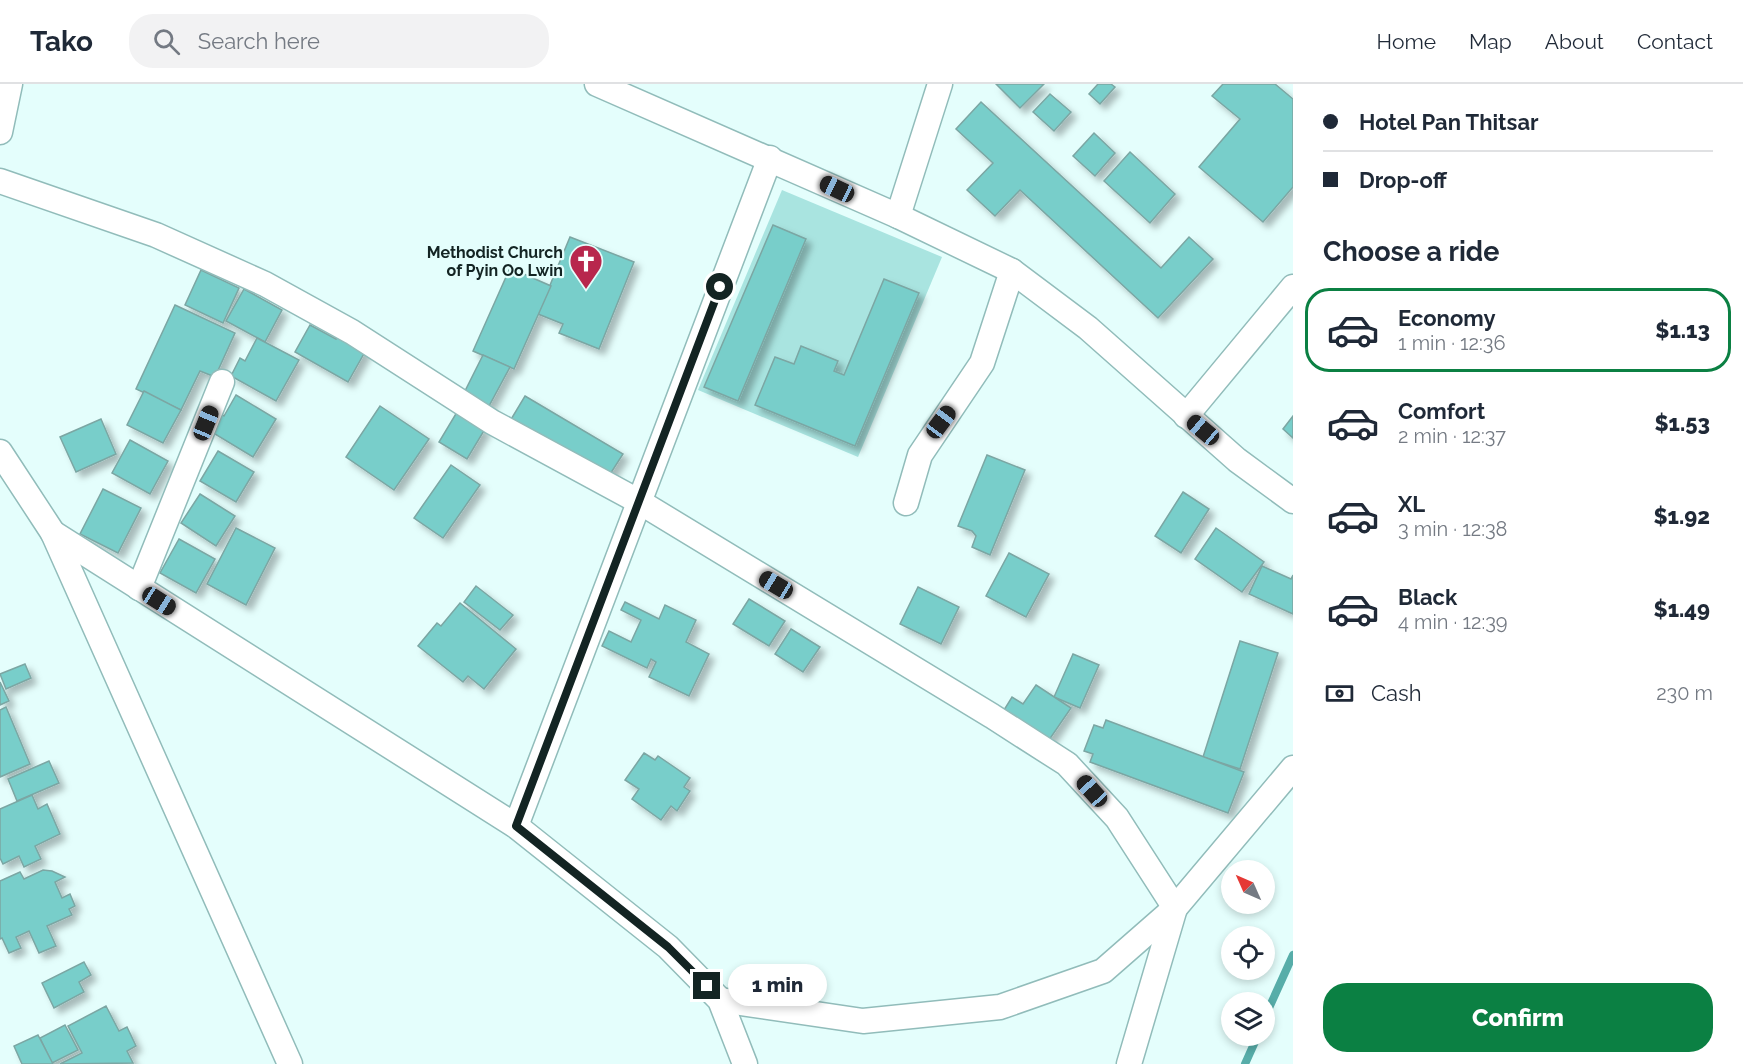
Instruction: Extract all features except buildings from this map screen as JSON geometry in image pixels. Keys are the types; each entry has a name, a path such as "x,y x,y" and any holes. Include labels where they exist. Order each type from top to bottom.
{"street":[{"path":"0,132 10,84"},
{"path":"597,84 770,158 1012,271 1088,328 1237,460 1293,501"},
{"path":"898,216 939,84"},
{"path":"516,826 770,158"},
{"path":"0,181 156,235 265,284 352,332 492,422 638,501 1067,764 1117,818 1175,908 1129,1064"},
{"path":"906,503 920,455 982,363 1012,271"},
{"path":"1186,416 1293,287"},
{"path":"139,588 222,382"},
{"path":"0,452 53,533 290,1064"},
{"path":"53,533 516,826 668,947 720,1000 745,1064"},
{"path":"720,1000 863,1021 1000,1007 1103,971 1175,908 1293,768"}],"shaded area":[{"path":"782,190 942,257 858,457 698,390"}],"waterway":[{"path":"1275,995 1293,955"},
{"path":"1245,1064 1253,1046"}],"place":[{"name":"Methodist Church of Pyin Oo Lwin","path":"586,290"}],"route":[{"path":"707,986 668,947 516,826 720,287"}]}
